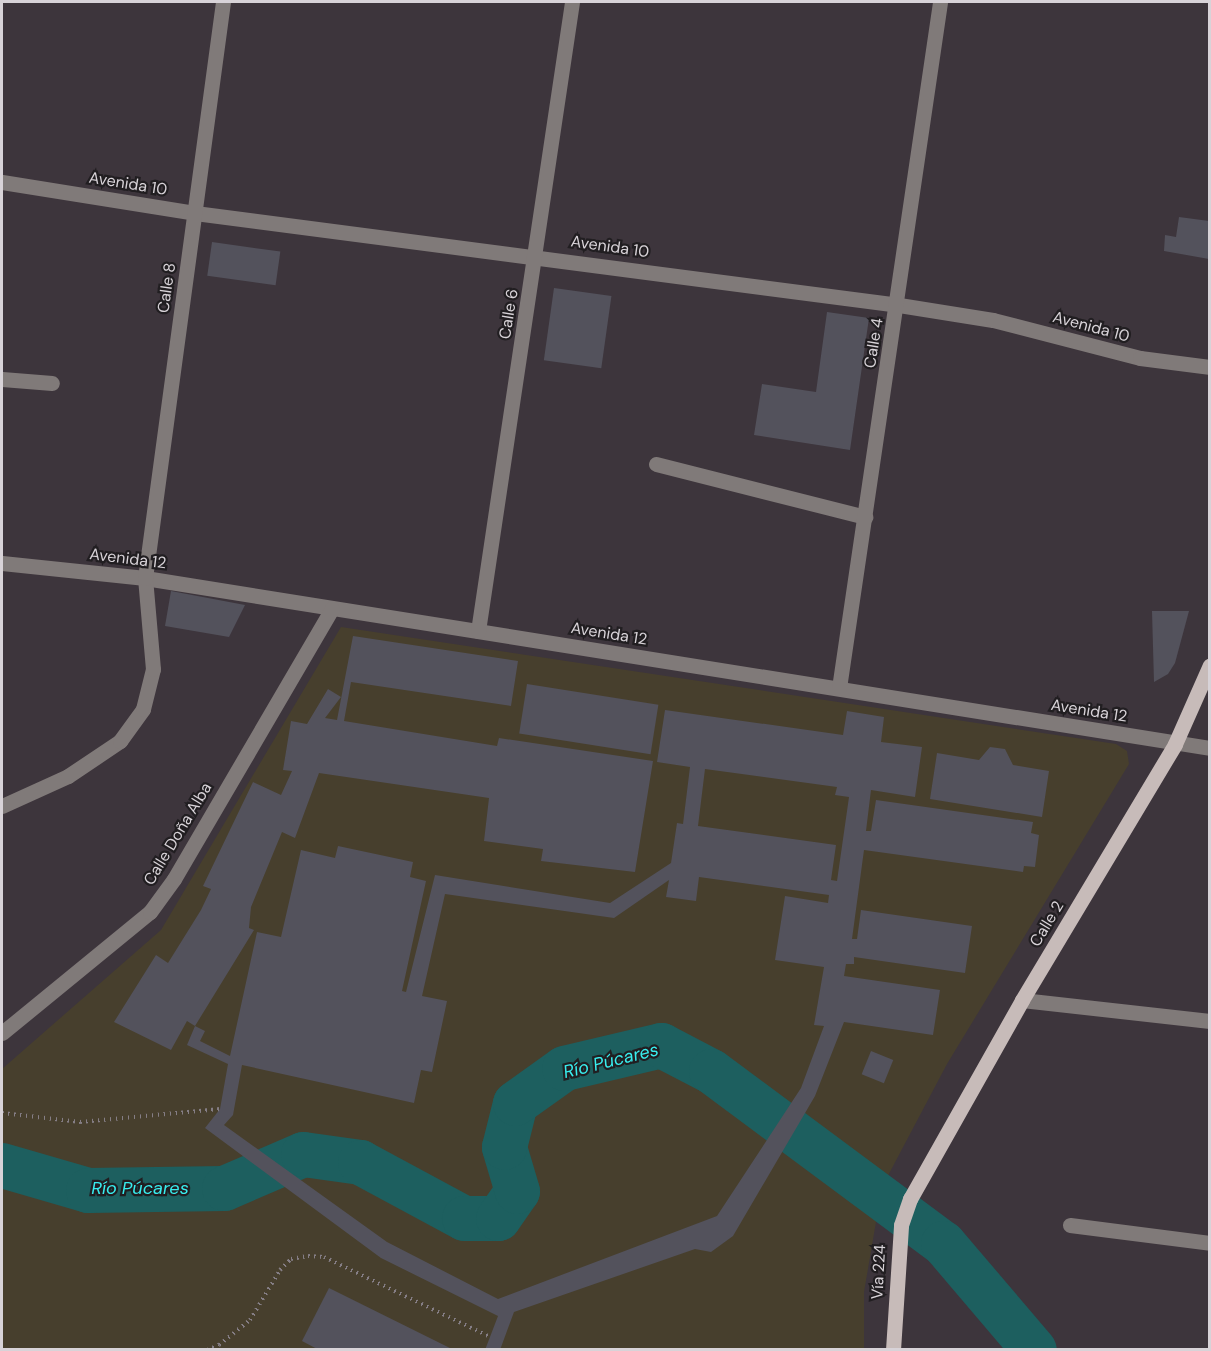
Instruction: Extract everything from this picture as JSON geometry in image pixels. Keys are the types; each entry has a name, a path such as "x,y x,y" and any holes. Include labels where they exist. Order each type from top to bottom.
{"main road":[{"name":"Calle 2","path":"910,1199 1022,1000 1175,744 1209,665"},
{"name":"Vía 224","path":"893,1350 897,1258 901,1225 910,1199"}],"street":[{"name":"Calle 8","path":"2,806 68,776 120,741 143,708 153,669 145,578 223,2"},
{"name":"Calle 6","path":"478,631 537,256 572,2"},
{"name":"Calle 4","path":"839,688 899,305 940,2"},
{"name":"Avenida 10","path":"2,182 195,213 899,305 993,320 1140,358 1209,367"},
{"path":"2,379 52,383"},
{"path":"656,464 865,517"},
{"name":"Avenida 12","path":"2,563 145,578 1209,748"},
{"name":"Calle Doña Alba","path":"2,1033 150,912 174,879 332,609"},
{"path":"1022,1000 1209,1021"},
{"path":"1070,1225 1209,1244"}],"path":[{"path":"2,1113 80,1122 220,1109"},
{"path":"207,1350 219,1345 250,1320 280,1270 291,1258 308,1256 324,1257 490,1337"}],"shaded area":[{"path":"341,627 1116,744 1127,751 1129,764 947,1064 882,1187 864,1292 864,1349 2,1349 2,1069 161,930"}],"building":[{"path":"1179,217 1209,221 1209,259 1164,251 1165,235 1176,237"},
{"path":"212,242 280,252 276,285 207,276"},
{"path":"554,288 611,296 601,368 544,360"},
{"path":"827,312 869,318 850,450 754,435 762,384 816,392"},
{"path":"171,591 245,605 229,637 165,626"},
{"path":"1152,611 1189,611 1175,663 1168,674 1154,682"},
{"path":"353,636 518,661 511,706 351,682 344,721 497,746 499,738 653,761 635,872 541,861 543,849 484,841 489,798 319,773 295,838 282,832 251,907 249,928 254,930 195,1026 187,1021 171,1050 114,1022 156,955 168,963 201,910 211,889 203,886 253,782 281,795 292,771 283,770 291,721 307,724 328,689 341,697 325,718 337,720"},
{"path":"527,684 658,705 651,754 519,733"},
{"path":"665,710 843,735 847,711 884,717 881,742 922,747 915,797 871,790 866,831 871,831 876,800 1033,822 1031,833 1039,835 1035,867 1024,866 1023,872 864,850 852,939 857,939 861,910 972,926 965,973 854,957 854,964 846,964 844,976 940,990 933,1035 844,1022 815,1096 733,1236 711,1252 695,1249 514,1312 500,1350 485,1350 498,1316 381,1258 205,1128 220,1109 228,1064 187,1045 195,1026 205,1031 200,1041 230,1056 257,932 281,937 301,850 335,858 338,846 413,862 410,877 426,881 402,991 406,992 435,875 610,903 671,863 677,823 683,824 690,767 657,762","holes":["705,769 837,787 835,795 849,797 837,881 831,880 836,845 698,826","699,877 829,895 828,903 785,896 775,960 824,967 814,1025 824,1026 801,1088 717,1216 498,1299 387,1242 224,1125 233,1115 242,1065 414,1103 421,1070 432,1072 447,1001 422,996 445,894 614,918 669,880 666,897 696,901"]},
{"path":"990,747 1005,749 1013,765 1049,771 1042,817 930,799 937,753 979,760"},
{"path":"871,1051 893,1060 884,1083 862,1074"},
{"path":"329,1288 454,1350 319,1350 302,1341"}],"waterway":[{"name":"Río Púcares","path":"2,1165 88,1190 224,1188 303,1154 360,1162 464,1218 498,1218 517,1191 504,1147 515,1103 564,1068 661,1045 711,1071 943,1243 1034,1350"}]}
